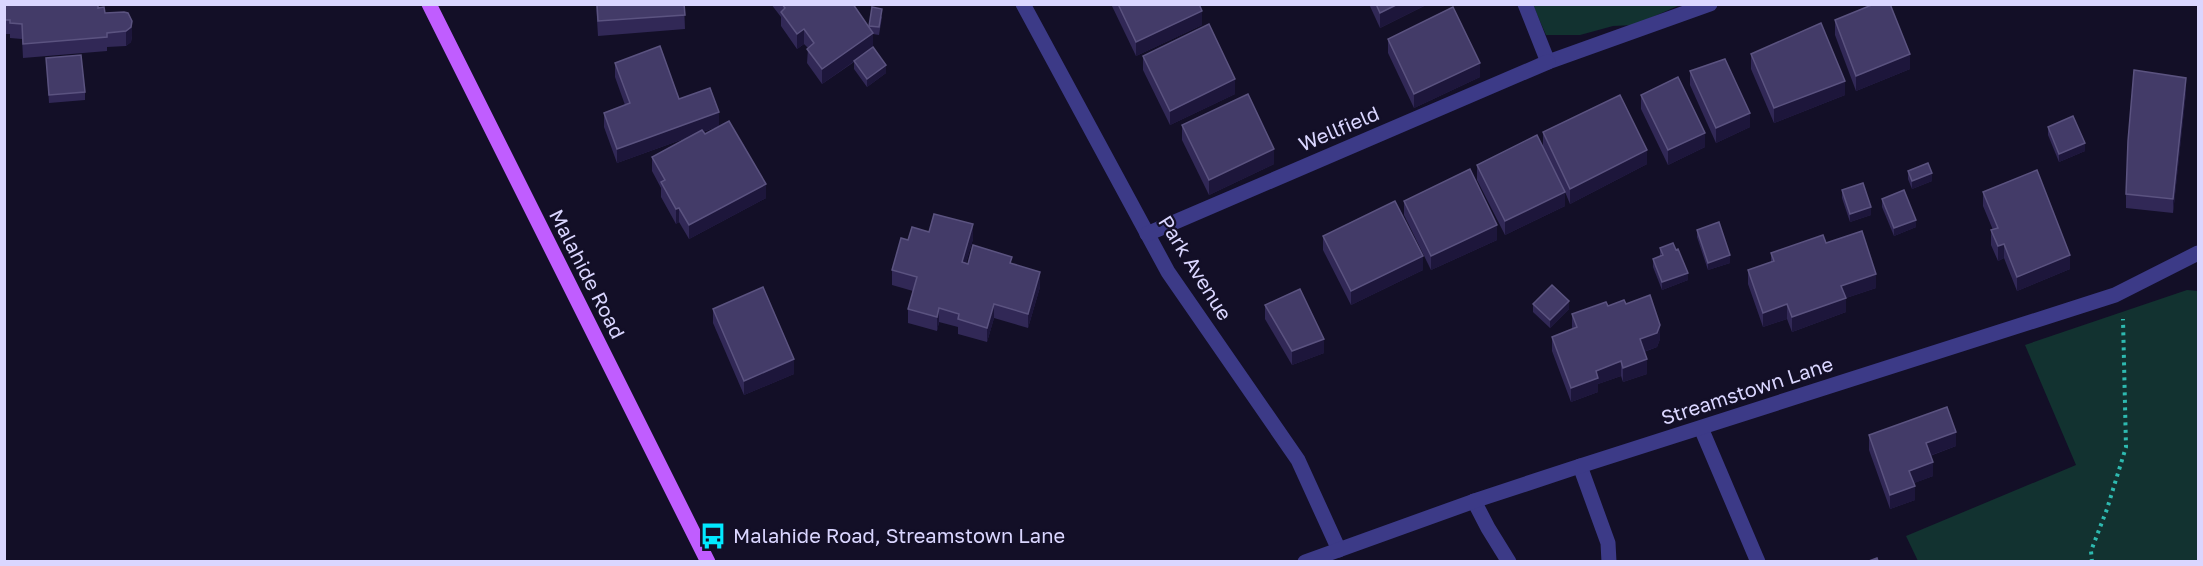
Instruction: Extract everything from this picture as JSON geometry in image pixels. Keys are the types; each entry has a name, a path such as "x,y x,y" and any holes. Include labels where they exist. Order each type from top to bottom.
{"main road":[{"name":"Malahide Road","path":"429,4 708,561"}],"street":[{"name":"Park Avenue","path":"1023,4 1168,272 1298,460 1339,550"},
{"path":"1525,4 1548,62"},
{"name":"Wellfield","path":"1147,234 1548,62 1710,4"},
{"name":"Streamstown Lane","path":"1305,561 1580,466 2115,295 2199,253"},
{"path":"1701,428 1758,561"},
{"path":"1580,466 1608,543 1609,561"},
{"path":"1474,501 1509,561"}],"path":[{"path":"2092,561 2091,551 2126,447 2123,305 2115,295"}],"green space":[{"path":"1533,5 1680,5 1634,25 1613,26 1580,35 1546,35"},
{"path":"2187,290 2198,291 2198,561 1918,561 1906,536 2076,465 2025,345"}],"building":[{"path":"4,4 98,4 98,8 104,7 105,13 128,13 132,21 131,27 126,31 107,33 107,37 23,44 22,24 4,20"},
{"path":"597,4 684,4 685,15 598,21"},
{"path":"782,4 853,4 873,33 822,69 807,49 814,43 804,29 797,34 781,12 785,8"},
{"path":"1118,4 1199,4 1202,11 1136,42"},
{"path":"1376,4 1398,4 1380,13"},
{"path":"1874,4 1890,4 1910,54 1856,76 1835,20"},
{"path":"872,7 882,9 879,27 869,26"},
{"path":"1453,7 1480,63 1414,94 1388,39"},
{"path":"1821,23 1845,81 1774,108 1751,54"},
{"path":"1209,24 1235,79 1170,111 1143,56"},
{"path":"660,46 679,99 710,88 719,112 617,149 604,113 630,103 615,63"},
{"path":"873,47 886,65 867,79 854,61"},
{"path":"81,55 85,92 49,95 46,58"},
{"path":"1725,59 1750,113 1716,128 1690,71"},
{"path":"2134,70 2186,78 2173,199 2126,194"},
{"path":"1678,77 1705,133 1668,150 1641,95"},
{"path":"1248,94 1274,149 1209,180 1182,125"},
{"path":"1620,95 1647,150 1570,189 1543,132"},
{"path":"2073,116 2085,143 2059,154 2048,127"},
{"path":"729,121 766,184 689,225 679,208 676,209 661,182 665,180 652,157 702,130 705,134"},
{"path":"1537,135 1565,192 1505,221 1477,165"},
{"path":"1928,163 1932,173 1912,181 1908,171"},
{"path":"1470,169 1497,225 1431,256 1404,201"},
{"path":"2037,170 2070,255 2017,277 2004,244 1998,246 1991,230 1998,228 1983,192"},
{"path":"1863,183 1871,207 1850,214 1842,190"},
{"path":"1904,190 1916,220 1894,228 1882,199"},
{"path":"1395,201 1423,256 1351,291 1323,236"},
{"path":"934,214 973,224 962,262 968,264 973,245 1012,257 1010,263 1040,272 1028,314 994,304 987,328 958,319 959,314 939,308 937,317 908,309 917,277 892,270 901,238 908,240 912,227 929,232"},
{"path":"1719,222 1730,255 1708,263 1697,230"},
{"path":"1862,231 1876,274 1841,286 1846,298 1792,317 1787,304 1763,313 1748,270 1774,261 1771,253 1823,235 1826,243"},
{"path":"1673,243 1688,273 1662,282 1653,259 1663,255 1660,248"},
{"path":"1552,285 1569,301 1550,320 1533,304"},
{"path":"763,287 794,359 744,381 713,309"},
{"path":"1300,289 1324,339 1292,351 1265,305"},
{"path":"1650,295 1660,325 1657,333 1640,339 1647,359 1623,368 1621,361 1596,371 1598,378 1571,388 1552,337 1577,327 1572,314 1606,302 1608,306 1624,300 1626,304"},
{"path":"1947,407 1956,432 1926,443 1933,462 1909,471 1915,486 1890,495 1869,435"}],"place":[{"name":"Malahide Road, Streamstown Lane","path":"713,536"}]}
